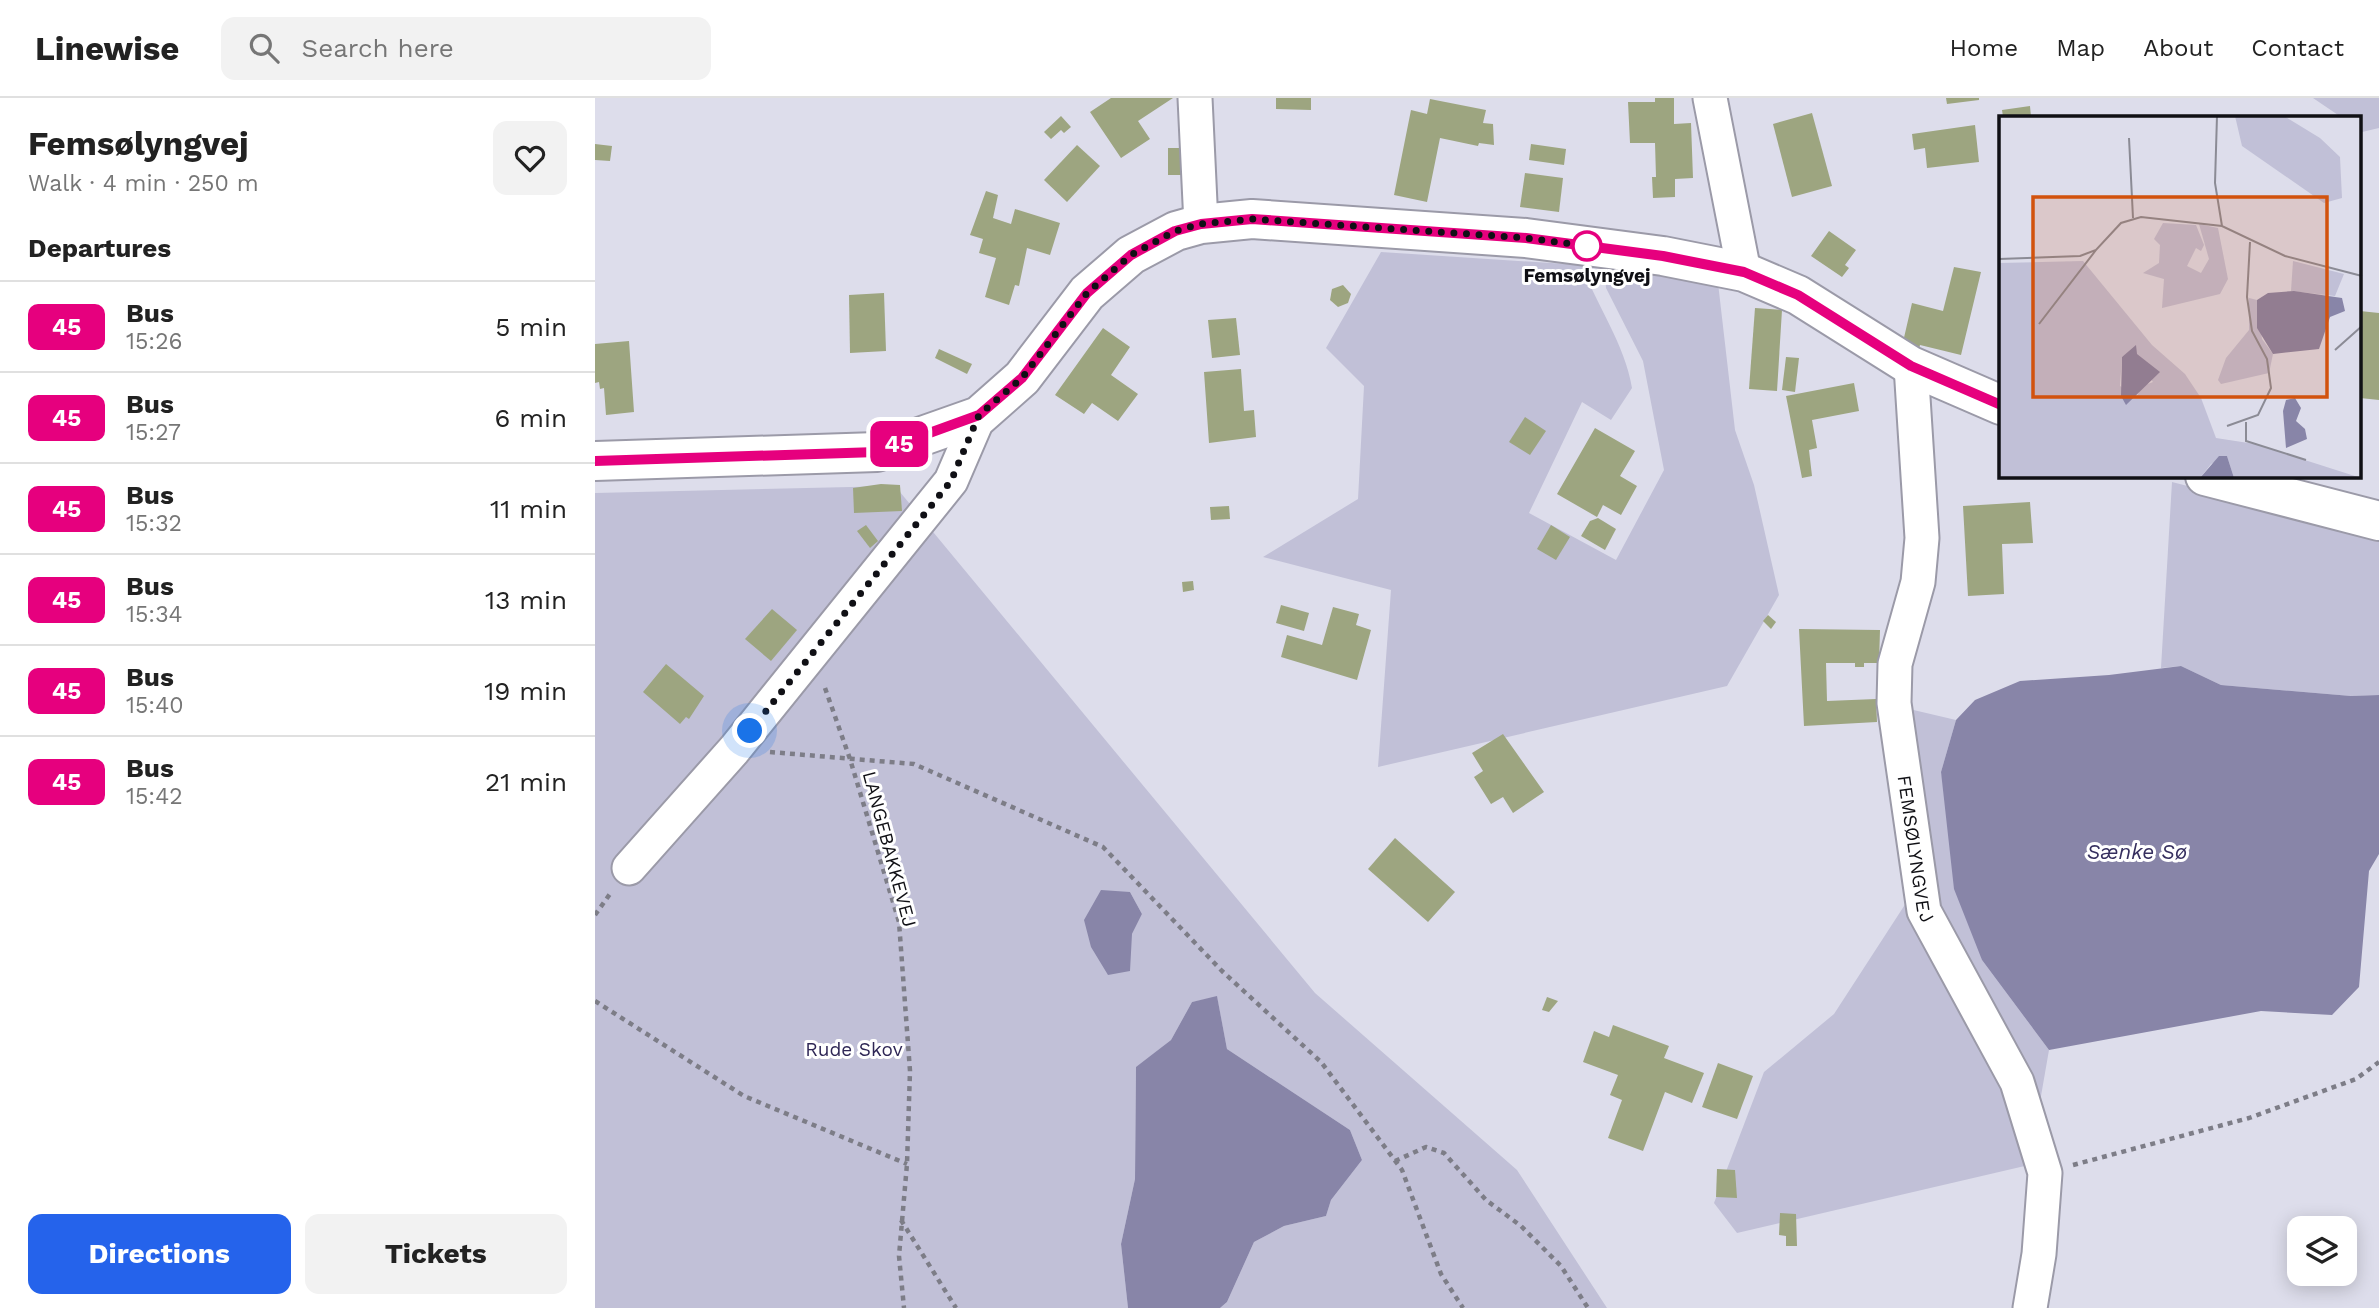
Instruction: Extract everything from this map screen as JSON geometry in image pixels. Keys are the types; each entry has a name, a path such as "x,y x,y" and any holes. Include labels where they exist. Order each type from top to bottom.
{"street":[{"path":"1195,98 1201,224"},
{"path":"1710,98 1744,272"},
{"path":"595,461 877,452 979,415 1022,378 1087,293 1122,262 1175,231 1201,224 1252,219 1526,238 1663,256 1744,272 1798,295 1911,366 1999,404"},
{"name":"FEMSØLYNGVEJ","path":"1911,366 1922,538 1918,582 1895,664 1894,703 1924,911 2017,1082 2045,1173 2039,1254 2030,1308"},
{"path":"629,868 734,750 951,481 979,415"},
{"path":"2213,478 2379,521"}],"path":[{"name":"LANGEBAKKEVEJ","path":"812,654 851,759 899,922 910,1071 907,1164 899,1256 904,1308"},
{"path":"734,750 914,764 1103,847 1221,971 1321,1062 1402,1170 1441,1274 1463,1308"},
{"path":"595,1001 744,1096 907,1164"},
{"path":"2045,1173 2249,1118 2356,1079 2379,1062"},
{"path":"1395,1161 1426,1147 1444,1153 1486,1200 1521,1226 1561,1266 1588,1308"},
{"path":"901,1220 956,1308"}],"green space":[{"path":"2313,98 2379,98 2379,128 2362,132 2361,116 2340,116"},
{"path":"1381,252 1582,265 1617,341 1632,388 1611,420 1582,402 1529,513 1616,560 1664,470 1643,361 1606,288 1604,259 1718,283 1735,430 1754,485 1779,595 1727,686 1378,767 1391,590 1263,557 1358,499 1364,386 1326,348"},
{"path":"2172,482 2379,535 2379,695 2351,696 2221,685 2181,666 2161,668"},
{"name":"Rude Skov","path":"895,486 1315,993 1517,1170 1607,1308 1220,1308 1227,1302 1254,1242 1284,1226 1326,1216 1331,1200 1362,1160 1350,1130 1227,1049 1217,997 1192,1002 1171,1040 1136,1068 1135,1179 1121,1244 1128,1308 595,1308 595,493","holes":["1130,892 1142,914 1132,934"]},
{"path":"1905,708 1956,720 1941,772 1982,960 2049,1050 2029,1165 1737,1233 1714,1203 1764,1072 1834,1014 1906,903"}],"water":[{"name":"Sænke Sø","path":"2181,666 2221,685 2351,696 2379,695 2379,854 2369,871 2359,987 2332,1015 2261,1011 2049,1050 1982,960 1954,889 1941,772 1956,720 1975,700 2020,681 2109,675"},
{"path":"1101,890 1130,892 1142,914 1132,934 1130,971 1108,975 1091,947 1084,920"},
{"path":"1217,996 1227,1049 1350,1130 1362,1160 1331,1200 1326,1216 1284,1226 1254,1242 1227,1302 1220,1308 1128,1308 1121,1244 1135,1179 1136,1067 1171,1040 1192,1002"}],"building":[{"path":"1111,98 1173,98 1138,121 1150,139 1121,158 1090,112"},
{"path":"1276,98 1311,98 1311,110 1276,109"},
{"path":"1655,98 1674,98 1674,124 1691,123 1693,178 1675,179 1675,197 1653,198 1652,177 1656,177 1655,143 1630,143 1628,102 1655,102"},
{"path":"1946,98 1979,98 1979,100 1947,104"},
{"path":"1430,99 1486,110 1483,123 1493,124 1494,145 1479,143 1478,146 1440,138 1427,202 1394,195 1411,110 1427,114"},
{"path":"2030,106 2031,116 2003,116 2002,110"},
{"path":"1812,113 1832,186 1792,197 1773,124"},
{"path":"1061,116 1071,127 1064,133 1061,130 1051,139 1044,132"},
{"path":"1975,125 1979,162 1927,168 1925,148 1914,150 1912,134"},
{"path":"595,144 612,146 610,161 595,160"},
{"path":"1531,144 1566,149 1564,165 1529,160"},
{"path":"1077,145 1100,166 1067,202 1044,180"},
{"path":"1168,148 1182,148 1182,175 1168,175"},
{"path":"1525,173 1563,178 1559,212 1520,207"},
{"path":"986,191 998,195 993,218 1011,224 1015,209 1060,223 1050,255 1027,248 1019,286 1015,285 1009,305 985,297 996,258 979,253 983,239 970,235"},
{"path":"1829,231 1856,250 1845,265 1849,268 1842,277 1811,256"},
{"path":"1954,267 1981,272 1961,355 1920,345 1919,349 1903,342 1912,303 1943,311"},
{"path":"1343,285 1351,294 1348,303 1338,307 1330,300 1332,289"},
{"path":"884,293 886,351 850,353 849,295"},
{"path":"1755,308 1782,310 1777,391 1749,389"},
{"path":"2361,311 2379,313 2379,400 2361,398"},
{"path":"1236,318 1240,355 1212,358 1208,320"},
{"path":"1103,328 1130,347 1111,375 1138,394 1118,421 1092,403 1084,414 1055,395"},
{"path":"629,341 634,412 606,415 604,388 600,389 599,382 595,383 595,344"},
{"path":"939,349 972,364 967,374 935,358"},
{"path":"1786,357 1799,358 1795,392 1782,390"},
{"path":"1241,369 1244,411 1254,410 1256,437 1209,443 1204,372"},
{"path":"1854,383 1859,411 1812,420 1817,448 1809,450 1812,476 1802,478 1786,396"},
{"path":"1525,417 1546,431 1530,455 1509,442"},
{"path":"1595,428 1635,451 1620,476 1637,486 1621,515 1603,505 1597,517 1557,494"},
{"path":"881,484 900,485 902,511 854,513 853,488"},
{"path":"2030,502 2033,543 2002,544 2004,594 1968,596 1963,506"},
{"path":"1229,506 1230,519 1211,520 1210,507"},
{"path":"1598,518 1616,529 1605,550 1581,536 1590,521"},
{"path":"866,525 878,541 870,548 857,531"},
{"path":"1551,525 1570,537 1556,560 1537,549"},
{"path":"1193,581 1194,590 1183,592 1182,582"},
{"path":"1281,605 1309,613 1304,631 1276,623"},
{"path":"1333,607 1359,614 1356,625 1371,630 1357,680 1281,657 1287,635 1322,645"},
{"path":"772,609 797,630 771,661 745,639"},
{"path":"1768,615 1776,622 1771,629 1763,621"},
{"path":"1799,629 1880,630 1879,663 1864,663 1864,667 1855,667 1855,663 1826,663 1827,701 1876,699 1877,722 1804,726"},
{"path":"666,664 704,696 689,719 686,717 680,724 643,692"},
{"path":"1503,734 1544,792 1513,813 1503,797 1491,804 1474,777 1483,771 1472,753"},
{"path":"1395,838 1455,892 1428,922 1368,869"},
{"path":"1547,997 1558,1001 1549,1012 1542,1010"},
{"path":"1613,1025 1669,1046 1664,1058 1704,1073 1692,1103 1665,1092 1643,1151 1608,1138 1622,1100 1610,1095 1618,1075 1583,1062 1594,1031 1609,1037"},
{"path":"1718,1063 1753,1076 1737,1119 1702,1107"},
{"path":"1717,1169 1735,1170 1737,1198 1716,1197"},
{"path":"1780,1213 1796,1214 1797,1246 1786,1246 1786,1236 1779,1235"}],"bus line":[{"name":"45","path":"595,461 877,452 979,415 1022,378 1087,293 1131,255 1175,231 1201,224 1252,219 1526,238 1663,256 1744,272 1798,295 1911,366 1999,404"}],"place":[{"name":"Femsølyngvej","path":"1587,246"}],"route":[{"path":"750,731 951,481 979,415 1022,378 1087,293 1131,255 1175,231 1201,224 1252,219 1526,238 1587,246"}]}
